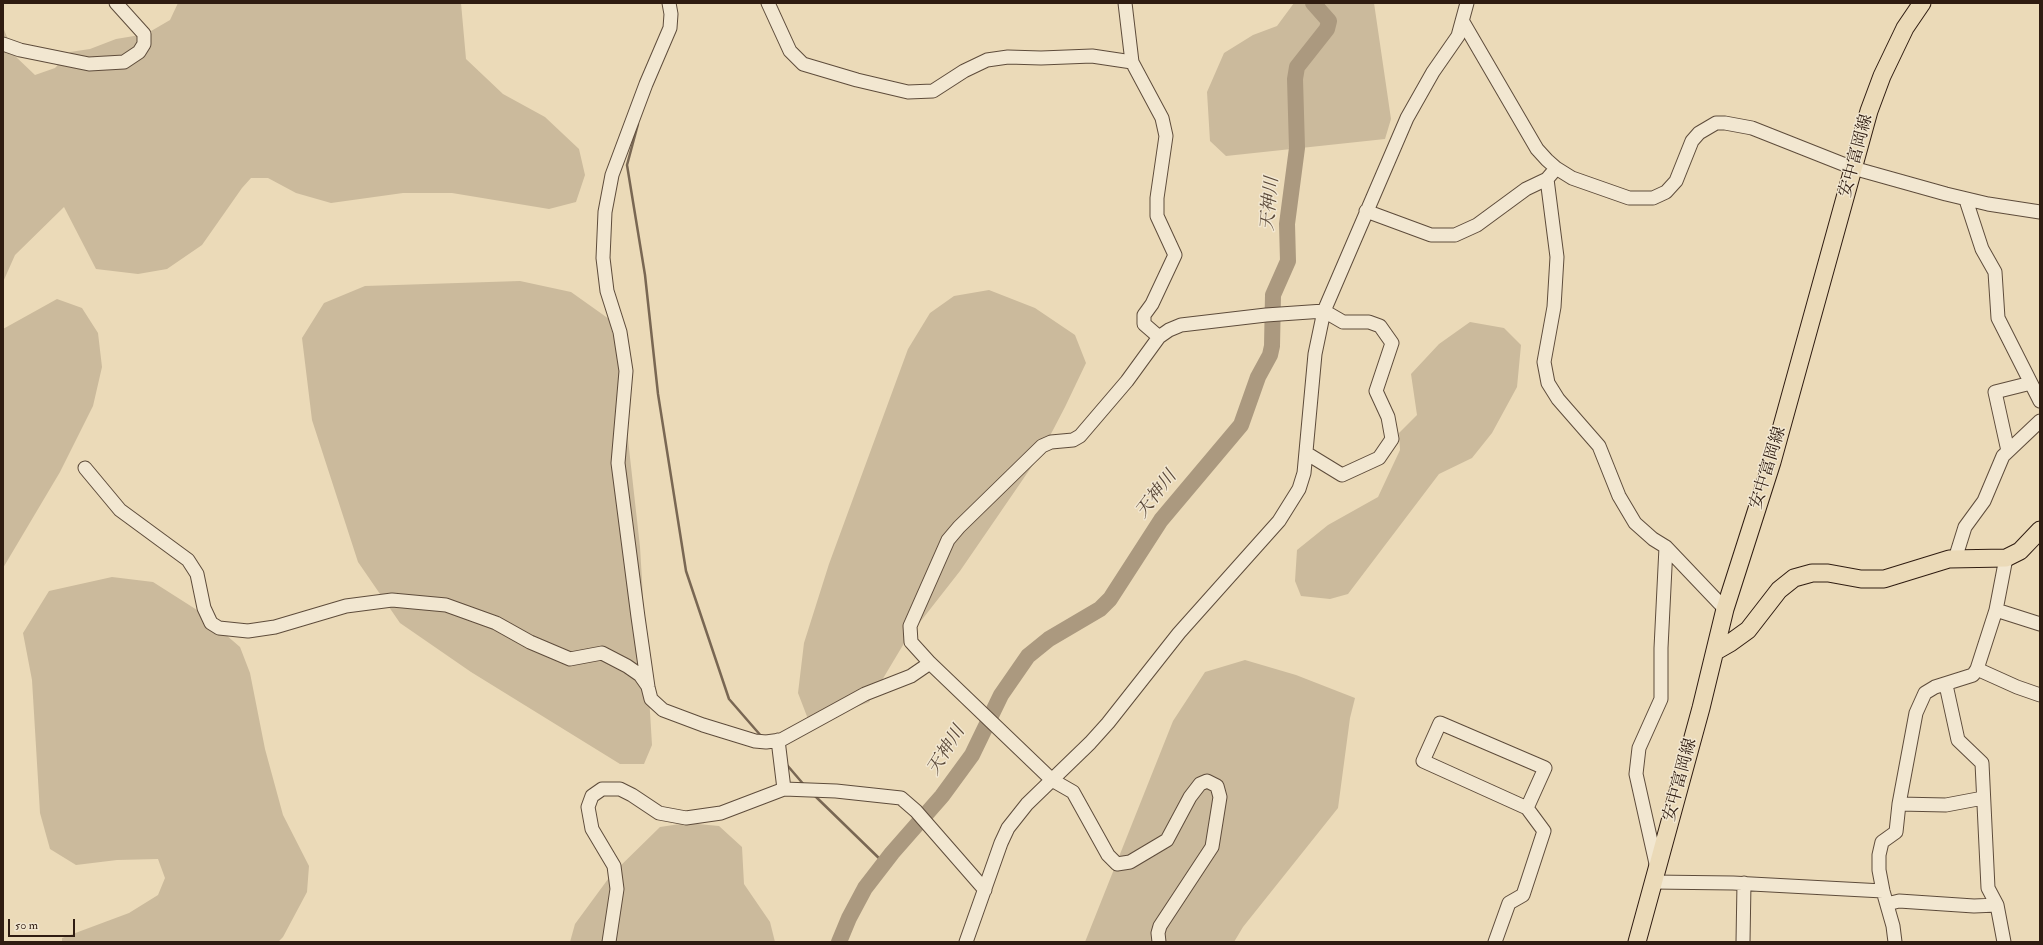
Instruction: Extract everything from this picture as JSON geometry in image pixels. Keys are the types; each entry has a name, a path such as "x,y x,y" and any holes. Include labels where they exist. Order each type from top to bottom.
{"main road":[{"name":"安中富岡線","path":"1637,942 1716,651 1725,609 1772,462 1869,110 1882,76 1905,28 1922,3"},
{"path":"1716,651 1748,630 1778,590 1794,578 1812,573 1828,573 1861,579 1884,580 1955,558 2006,558 2020,551 2040,530"}],"street":[{"path":"3,44 20,50 89,64 124,62 139,52 144,44 144,34 116,3"},
{"path":"669,3 672,14 670,28 623,141 612,176 605,212 604,258 607,291 620,332 626,371 618,463 648,687 651,699 663,710 703,725 755,741 778,740 865,694 911,676 930,663"},
{"path":"768,3 790,51 803,64 857,80 908,92 933,91 964,71 987,60 1008,57 1041,58 1092,56 1132,62"},
{"path":"1125,3 1132,62 1162,118 1166,136 1157,198 1157,216 1174,255 1152,304 1144,315 1144,324 1159,337"},
{"path":"966,942 986,890 994,860 1008,828 1027,804 1108,723 1179,633 1279,521 1299,489 1304,473 1315,354 1324,311 1407,118 1434,72 1458,36 1464,22 1467,3"},
{"path":"1464,22 1538,149 1556,168 1572,178 1629,198 1653,198 1666,192 1673,186 1692,141 1699,133 1716,123 1725,123 1752,128 1853,168 1966,200 2040,212"},
{"path":"1366,211 1431,235 1455,235 1477,225 1526,189 1547,179 1556,168"},
{"path":"1547,179 1557,257 1554,307 1544,362 1548,383 1558,398 1599,446 1619,496 1635,523 1666,547 1725,609"},
{"path":"1966,200 1982,249 1995,272 1998,318 2040,401"},
{"path":"1159,942 1158,933 1160,926 1212,847 1220,796 1217,786 1214,783 1207,781 1200,784 1190,797 1167,840 1130,862 1117,864 1108,855 1073,792 1052,780 930,663 911,642 910,626 948,540 1042,446 1051,442 1073,440 1080,436 1127,381 1159,337 1181,325 1266,315 1324,311 1343,322 1368,322 1380,326 1392,343 1376,391 1388,417 1392,438 1379,458 1342,475 1306,453"},
{"path":"2008,451 1995,392 2031,383"},
{"path":"1955,558 1965,527 1984,501 2003,456 2040,422"},
{"path":"85,468 120,510 188,560 197,574 204,608 211,623 220,628 248,631 275,627 346,606 392,600 446,605 496,623 530,642 570,659 602,653 627,666 640,675 648,687"},
{"path":"1666,547 1661,648 1661,699 1639,748 1636,774 1655,875 1744,883 1883,891"},
{"path":"1895,942 1879,870 1879,855 1882,842 1896,832 1899,804 1916,713 1920,701 1925,693 1935,687 1946,685 1973,675 1977,668 1996,610 2006,558"},
{"path":"1996,610 2040,624"},
{"path":"1977,668 2017,687 2040,695"},
{"path":"1946,685 1958,740 1982,763 1988,888 1997,906 2004,942"},
{"path":"1495,942 1508,902 1523,895 1544,831 1527,808 1423,761 1440,723 1545,768 1527,808"},
{"path":"778,740 784,789"},
{"path":"609,942 618,889 614,866 590,823 588,807 594,794 602,789 620,789 659,813 686,818 722,813 784,789 892,796 900,798 916,811 986,890"},
{"path":"1899,804 1946,805 1984,798"},
{"path":"1743,942 1744,883"},
{"path":"1887,904 1899,901 1997,906"}],"shaded area":[{"path":"178,3 461,3 466,59 503,94 545,117 579,149 585,175 576,202 549,209 452,193 403,193 331,203 296,193 268,178 251,178 242,188 202,245 167,269 138,274 96,269 64,207 15,255 3,282 3,27 14,55 35,75 55,68 70,52 90,49 116,39 146,34 170,20"},
{"path":"1294,3 1374,3 1391,119 1385,139 1226,156 1210,141 1207,92 1224,53 1253,35 1277,26"},
{"path":"520,281 571,292 609,319 619,359 640,547 652,745 644,764 620,764 471,672 400,623 358,562 312,420 302,338 324,303 365,286"},
{"path":"989,290 1035,308 1075,335 1086,363 1041,453 960,571 906,640 869,702 835,715 808,719 798,693 804,643 829,564 908,349 930,313 954,296"},
{"path":"57,299 82,308 98,333 102,367 93,406 60,472 3,568 3,329"},
{"path":"1470,322 1504,328 1521,345 1517,387 1492,433 1472,458 1439,474 1348,594 1330,599 1301,596 1295,581 1297,550 1328,525 1378,497 1400,450 1399,433 1417,415 1411,374 1439,344"},
{"path":"112,577 153,582 197,610 240,647 250,673 265,749 283,815 309,866 307,892 283,937 278,942 62,942 62,938 129,913 158,895 165,878 158,859 117,860 76,865 50,849 40,813 32,680 23,633 49,591"},
{"path":"1245,660 1296,675 1355,698 1350,718 1338,808 1243,927 1234,942 1085,942 1173,721 1205,672"},
{"path":"687,823 719,826 742,847 744,884 770,922 775,942 570,942 575,924 611,875 660,827"}],"waterway":[{"name":"天神川","path":"839,942 849,918 865,888 892,853 942,796 972,755 1001,695 1028,656 1049,639 1100,609 1110,599 1161,520 1241,425 1258,377 1270,355 1272,346 1273,295 1288,261 1287,224 1297,148 1295,79 1297,67 1327,29 1329,21 1313,3"},
{"path":"638,124 627,165 645,275 658,394 686,571 729,699 762,737"},
{"path":"787,765 805,786"},
{"path":"814,795 884,863"}]}
